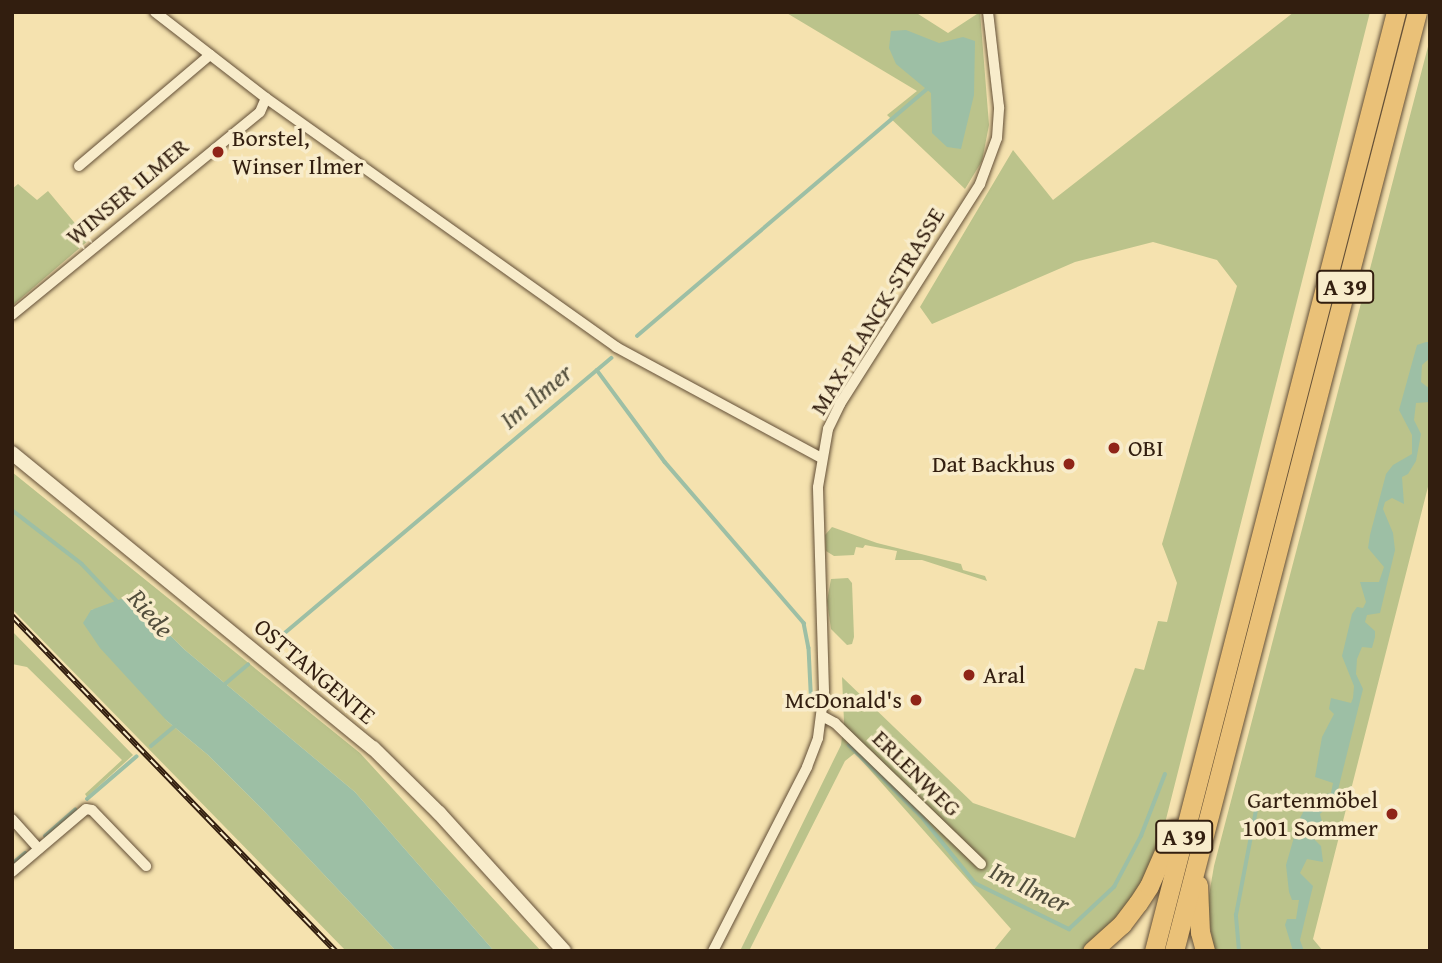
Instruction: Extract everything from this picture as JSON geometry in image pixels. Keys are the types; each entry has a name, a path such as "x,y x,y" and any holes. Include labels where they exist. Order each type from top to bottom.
{"highway":[{"name":"A 39","path":"1154,951 1396,12"},
{"name":"A 39","path":"1174,951 1417,12"},
{"path":"1092,951 1122,924 1149,886 1168,848 1213,724"},
{"path":"1201,845 1197,903 1205,951"}],"main road":[{"name":"OSTTANGENTE","path":"12,453 373,748 439,813 564,951"}],"street":[{"path":"155,12 267,98 616,347 821,458"},
{"name":"MAX-PLANCK-STRASSE","path":"713,951 807,767 822,716 818,516 821,458 828,429 841,404 980,184 990,162 997,138 999,107 988,12"},
{"path":"79,166 210,55"},
{"name":"WINSER ILMER","path":"12,315 260,111 267,98"},
{"name":"ERLENWEG","path":"822,716 835,723 981,864"},
{"path":"12,872 86,809 92,810 146,866"},
{"path":"12,819 39,849"}],"shaded area":[{"path":"785,12 915,12 948,33 980,12 989,125 982,161 965,189 887,115 917,91"},
{"path":"1294,12 1370,12 1161,839 1147,879 1119,919 1083,951 993,951 1011,929 855,753 845,761 749,951 740,951 841,745 844,722 842,677 973,803 1075,838 1135,668 1144,670 1158,621 1167,622 1177,583 1162,544 1237,286 1217,260 1153,242 1075,262 932,324 920,307 1013,150 1053,200"},
{"path":"906,30 939,43 963,37 975,41 974,95 961,149 947,147 932,133 931,93 896,64 889,48 891,31"},
{"path":"1430,39 1430,479 1313,939 1323,951 1214,951 1207,907 1214,866"},
{"path":"18,184 37,200 48,191 89,240 12,306 12,189"},
{"path":"1430,342 1430,358 1422,365 1421,382 1430,389 1430,402 1416,403 1414,420 1421,434 1416,461 1408,474 1402,477 1404,504 1392,498 1385,502 1383,509 1393,533 1395,550 1380,613 1367,615 1365,622 1375,631 1375,637 1372,648 1362,647 1357,659 1356,674 1363,689 1336,798 1320,814 1324,829 1311,831 1311,836 1321,846 1323,862 1307,859 1300,873 1313,886 1300,940 1304,951 1293,951 1285,925 1287,919 1296,919 1299,900 1292,900 1289,892 1286,865 1299,820 1311,797 1331,793 1333,783 1315,777 1322,737 1334,714 1329,709 1331,698 1351,703 1353,698 1354,686 1342,656 1352,614 1357,607 1363,608 1366,602 1360,582 1379,582 1384,567 1368,548 1370,535 1386,474 1393,465 1412,454 1412,435 1399,410 1417,345"},
{"path":"12,472 360,753 541,951 494,951 355,792 185,650 136,602 91,610 167,721 208,755 263,810 396,951 346,951 12,609"},
{"path":"832,527 877,543 961,564 963,570 985,576 987,581 922,560 895,560 897,551 865,545 863,548 856,547 854,555 834,556 826,551 825,535"},
{"path":"848,578 852,583 854,637 852,644 847,645 831,629 827,601 831,579"},
{"path":"121,599 136,602 185,650 355,792 494,951 396,951 263,810 208,755 167,721 100,648 83,623 91,610"},
{"path":"12,631 133,755 87,797 85,794 122,760 27,667 12,664"}],"waterway":[{"path":"637,336 926,90"},
{"name":"Im Ilmer","path":"280,637 611,358"},
{"name":"Im Ilmer","path":"597,370 665,462 804,623 809,648 812,709"},
{"name":"Riede","path":"12,510 82,564 118,602"},
{"name":"Im Ilmer","path":"225,684 248,665"},
{"name":"Riede","path":"151,746 176,725"},
{"name":"Im Ilmer","path":"849,745 923,818 975,883 1069,929 1114,887 1141,836 1165,774"},
{"name":"Riede","path":"87,799 136,757"},
{"name":"Im Ilmer","path":"1239,951 1236,915 1257,805 1256,796"},
{"name":"Riede","path":"45,836 75,810"},
{"name":"Riede","path":"12,864 25,853"}],"railway":[{"path":"12,616 336,951"}],"place":[{"name":"Borstel, Winser Ilmer","path":"218,152"},
{"name":"OBI","path":"1114,448"},
{"name":"Dat Backhus","path":"1069,464"},
{"name":"Aral","path":"969,675"},
{"name":"McDonald's","path":"916,700"},
{"name":"Gartenmöbel 1001 Sommer","path":"1392,814"}]}
